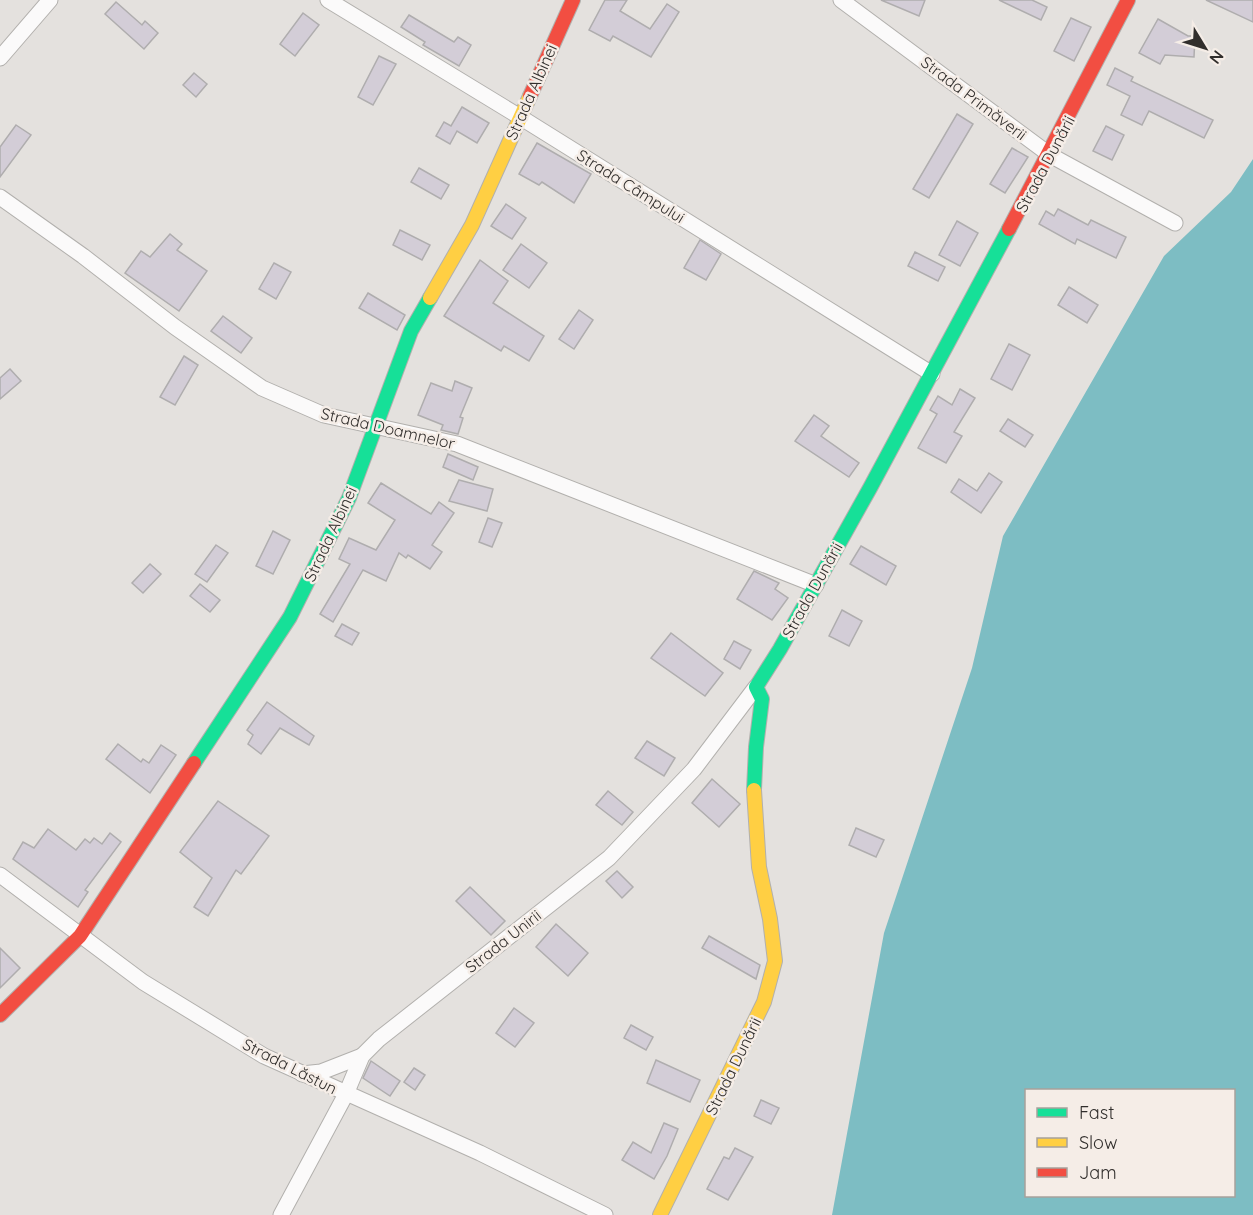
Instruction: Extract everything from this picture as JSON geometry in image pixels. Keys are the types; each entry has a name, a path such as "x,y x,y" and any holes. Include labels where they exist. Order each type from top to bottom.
{"main road":[{"name":"Strada Albinei","path":"0,1016 80,936 291,617 349,498 411,332 472,225 573,0"},
{"name":"Strada Dunării","path":"660,1215 764,1002 775,961 770,919 759,867 754,789 762,699 756,687 816,585 932,374 1050,155 1128,0"}],"street":[{"path":"0,58 50,0"},
{"name":"Strada Câmpului","path":"328,0 932,374"},
{"name":"Strada Primăverii","path":"842,0 1050,155 1175,224"},
{"name":"Strada Doamnelor","path":"0,196 175,327 262,388 324,415 457,444 816,585"},
{"name":"Strada Unirii","path":"282,1215 345,1094 362,1056 379,1039 609,858 694,769 756,687"},
{"name":"Strada Lăstun","path":"0,874 143,982 264,1056 345,1094 480,1152 605,1215"},
{"path":"302,1074 321,1072 362,1056"}],"water":[{"path":"1253,159 1253,1215 832,1215 884,933 972,668 1003,536 1164,256 1231,192"}],"building":[{"path":"605,0 627,0 620,11 650,29 667,4 679,12 651,57 613,36 610,41 589,30"},
{"path":"881,0 925,0 919,16"},
{"path":"999,0 1032,0 1047,7 1041,20"},
{"path":"1206,0 1253,0 1253,22"},
{"path":"116,2 142,25 145,21 158,33 144,49 105,14"},
{"path":"303,13 319,25 295,56 280,44"},
{"path":"409,15 454,42 458,37 471,45 459,66 423,45 425,42 401,27"},
{"path":"1071,18 1091,27 1074,61 1054,51"},
{"path":"1158,19 1188,36 1195,36 1194,57 1165,55 1160,64 1139,53"},
{"path":"379,56 396,64 373,105 358,97"},
{"path":"1115,68 1133,77 1131,81 1213,120 1204,138 1149,111 1142,125 1121,115 1130,96 1107,85"},
{"path":"194,73 207,84 196,97 183,85"},
{"path":"462,107 489,123 477,143 457,131 450,144 436,136 444,122 451,126"},
{"path":"957,114 973,124 929,198 913,189"},
{"path":"16,125 31,135 0,177 0,147"},
{"path":"1106,126 1124,135 1112,160 1093,151"},
{"path":"537,143 591,174 574,203 542,182 539,185 519,174"},
{"path":"1012,148 1028,157 1005,193 990,184"},
{"path":"419,168 449,185 441,199 411,182"},
{"path":"506,204 526,218 512,239 491,226"},
{"path":"1058,209 1088,225 1091,220 1126,237 1116,258 1077,239 1075,244 1039,224 1046,211 1054,216"},
{"path":"957,221 978,233 960,266 939,255"},
{"path":"400,230 430,245 422,260 393,245"},
{"path":"170,234 182,244 177,250 207,271 179,311 125,273 141,251 150,257"},
{"path":"700,240 721,254 706,280 684,268"},
{"path":"521,244 547,263 529,288 503,270"},
{"path":"915,252 945,267 938,281 908,266"},
{"path":"480,260 508,281 493,303 544,336 529,361 504,346 501,351 444,316"},
{"path":"274,263 291,272 276,299 259,289"},
{"path":"1069,287 1098,305 1087,323 1058,305"},
{"path":"368,293 405,315 397,330 359,308"},
{"path":"579,310 593,320 574,349 559,339"},
{"path":"223,316 252,338 241,353 211,331"},
{"path":"1009,344 1030,355 1012,390 991,379"},
{"path":"184,356 198,365 175,405 160,397"},
{"path":"10,369 21,381 0,399 0,378"},
{"path":"455,381 472,388 460,417 463,418 458,434 441,430 443,425 418,415 431,383 452,391"},
{"path":"960,389 975,398 954,432 962,436 946,463 918,448 937,414 930,410 938,396 952,405"},
{"path":"814,415 829,426 821,436 859,463 849,477 795,441"},
{"path":"1008,419 1033,435 1025,447 1000,431"},
{"path":"448,454 478,467 473,480 443,467"},
{"path":"989,473 1002,482 981,513 951,492 959,479 977,491"},
{"path":"459,480 493,489 487,511 449,501"},
{"path":"381,483 431,514 439,502 454,513 432,545 442,552 430,569 408,555 406,558 399,553 386,581 363,570 333,622 320,614 350,564 339,559 349,538 376,550 395,520 368,503"},
{"path":"488,518 502,523 492,547 479,542"},
{"path":"273,531 290,540 273,574 256,566"},
{"path":"216,545 228,553 207,582 195,574"},
{"path":"861,546 896,566 886,585 850,564"},
{"path":"150,564 161,574 143,593 132,583"},
{"path":"754,571 779,583 775,589 788,598 772,620 737,599"},
{"path":"200,584 220,600 210,612 190,596"},
{"path":"842,610 862,621 849,646 829,636"},
{"path":"342,624 359,633 352,645 335,636"},
{"path":"671,633 723,673 705,696 651,658"},
{"path":"734,641 751,650 740,669 724,659"},
{"path":"267,702 314,736 309,745 280,728 261,754 248,744 253,735 247,730"},
{"path":"647,741 675,758 664,776 635,758"},
{"path":"118,744 141,762 143,759 149,763 161,745 176,755 150,793 106,759"},
{"path":"712,779 740,804 719,827 692,803"},
{"path":"608,791 633,812 622,825 596,805"},
{"path":"218,801 269,836 241,874 236,870 208,916 194,907 212,878 180,852"},
{"path":"856,828 884,840 876,857 849,845"},
{"path":"48,829 76,850 85,839 90,843 94,838 102,844 110,833 121,842 85,890 88,892 78,907 13,859 23,842 34,848"},
{"path":"617,871 633,887 622,898 606,881"},
{"path":"470,887 505,921 491,935 456,901"},
{"path":"556,924 588,953 568,976 536,947"},
{"path":"709,936 760,965 756,979 702,948"},
{"path":"0,948 20,968 0,988"},
{"path":"514,1008 534,1023 515,1047 496,1033"},
{"path":"631,1025 653,1037 646,1050 624,1038"},
{"path":"656,1060 700,1080 690,1102 647,1083"},
{"path":"371,1061 400,1081 390,1096 363,1078"},
{"path":"414,1068 425,1075 415,1090 404,1082"},
{"path":"761,1100 779,1108 771,1124 754,1116"},
{"path":"664,1123 678,1129 654,1179 622,1160 633,1142 651,1153"},
{"path":"735,1148 753,1157 728,1200 707,1189 724,1157 729,1159"}],"traffic: fast":[{"path":"754,790 762,699 756,687 780,649 870,488 1009,229"},
{"path":"194,763 290,617 349,498 411,331 430,298"}],"traffic: slow":[{"path":"430,298 472,225 530,96"},
{"path":"660,1215 764,1002 775,961 770,919 759,867 754,790"}],"traffic: jam":[{"path":"530,96 573,0"},
{"path":"1009,229 1128,0"},
{"path":"0,1015 80,936 194,763"}]}
